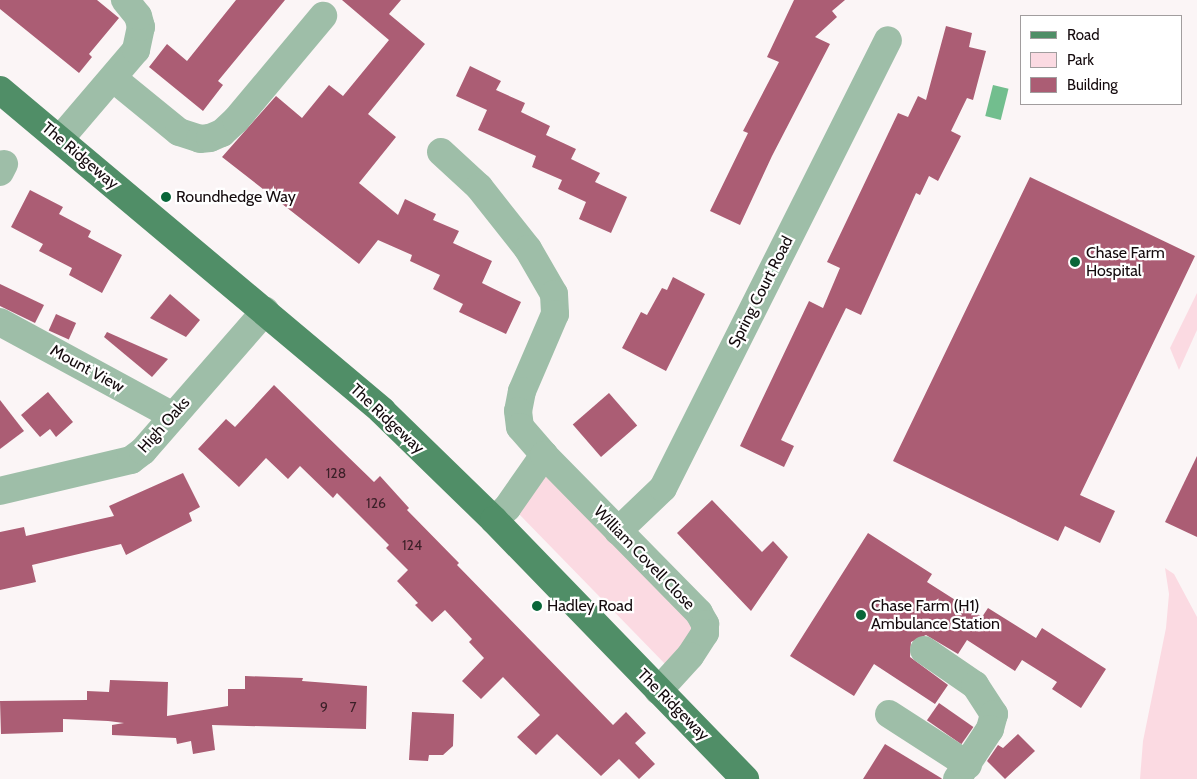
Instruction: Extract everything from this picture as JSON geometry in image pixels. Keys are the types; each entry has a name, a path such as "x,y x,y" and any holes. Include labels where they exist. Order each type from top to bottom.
{"main road":[{"name":"The Ridgeway","path":"0,90 382,411 494,520 745,779"}],"street":[{"path":"60,139 114,79 136,50 140,39 138,16 125,0"},
{"path":"114,79 179,132 200,139 210,138 222,133 236,120 322,16"},
{"name":"Spring Court Road","path":"618,531 663,488 888,40"},
{"name":"William Covell Close","path":"441,152 479,187 528,249 554,294 555,314 522,391 518,411 520,428 705,624 705,633 690,656 658,690"},
{"name":"High Oaks","path":"0,491 122,464 143,451 265,311"},
{"name":"Mount View","path":"0,322 173,416"},
{"path":"494,520 506,508 544,455"},
{"path":"889,714 962,772 990,729 994,714 975,685 924,650"}],"green space":[{"path":"1197,293 1197,330 1179,370 1170,348"},
{"path":"548,476 697,627 669,668 517,512 539,479"},
{"path":"1165,568 1174,574 1197,617 1197,779 1140,779 1143,741 1166,628 1169,594"}],"shaded area":[{"path":"993,85 1009,89 1001,120 985,116"}],"building":[{"path":"0,0 97,0 119,18 89,54 92,57 79,73 0,9"},
{"path":"236,0 285,0 218,81 223,85 203,111 149,67 167,44 187,61"},
{"path":"342,0 401,0 389,14 425,44 368,114 396,137 359,183 398,215 405,199 436,214 433,220 459,231 453,243 492,261 482,283 521,302 506,334 459,312 463,304 433,289 440,275 410,261 412,255 378,240 359,264 222,157 276,96 302,118 329,85 343,96 389,40"},
{"path":"794,0 845,0 832,11 837,17 815,37 830,44 772,156 740,225 710,211 748,133 743,131 779,62 767,57"},
{"path":"946,26 972,33 969,47 986,51 973,100 967,98 951,131 961,136 938,181 929,176 920,195 916,193 861,315 846,308 781,440 794,446 784,467 740,446 809,301 823,308 840,268 827,262 898,113 908,117 918,96 926,100"},
{"path":"470,66 501,81 496,90 525,103 521,112 550,126 546,135 576,149 571,159 600,173 595,182 627,197 611,233 579,219 586,202 558,189 562,180 532,167 536,156 478,130 487,110 456,96"},
{"path":"1030,177 1195,256 1080,495 1115,511 1100,543 1065,526 1058,541 893,461"},
{"path":"30,190 63,207 59,214 91,231 88,237 122,255 102,293 69,275 72,268 39,251 43,244 11,227"},
{"path":"673,277 705,294 666,371 622,348 641,312 647,315 662,288 667,290"},
{"path":"0,284 44,305 35,323 0,306"},
{"path":"170,294 200,320 186,337 150,318"},
{"path":"56,314 76,323 69,339 49,330"},
{"path":"107,332 168,359 152,377 104,337"},
{"path":"274,385 374,482 380,476 409,508 407,510 459,563 457,565 613,725 626,712 646,733 635,743 655,764 639,779 619,759 601,776 557,734 536,755 517,737 540,715 503,677 481,699 462,681 484,658 469,642 472,639 445,610 432,622 415,605 418,603 397,581 408,570 386,548 389,545 337,493 333,498 300,466 288,479 266,458 239,487 198,449 226,419 235,427"},
{"path":"48,392 73,422 56,437 50,429 40,437 21,415"},
{"path":"609,393 637,425 601,457 573,424"},
{"path":"0,400 24,431 0,449"},
{"path":"1197,456 1197,537 1165,522"},
{"path":"183,473 200,507 189,513 192,521 126,555 121,544 32,565 36,582 0,590 0,532 24,527 26,536 114,516 109,506"},
{"path":"712,500 762,552 773,541 788,557 751,611 677,533"},
{"path":"868,533 932,574 927,582 982,617 988,608 1036,638 1042,628 1106,669 1081,708 1052,689 1057,682 1022,660 1015,671 967,640 958,654 926,635 911,642 910,657 948,685 935,704 874,664 854,696 790,656"},
{"path":"245,676 303,678 302,681 367,686 366,729 212,725 215,750 193,754 191,741 177,744 176,738 112,735 112,725 124,723 108,721 63,719 63,732 1,734 0,701 87,700 87,691 109,692 110,680 168,682 167,716 228,706 228,689 245,689"},
{"path":"939,703 973,727 961,744 927,720"},
{"path":"412,712 454,714 453,746 443,755 429,755 428,761 409,760"},
{"path":"1018,734 1035,751 1005,779 987,761 998,745 1003,748"},
{"path":"885,744 941,778 942,779 863,779"}],"place":[{"name":"Roundhedge Way","path":"166,197"},
{"name":"Chase Farm Hospital","path":"1075,262"},
{"name":"Hadley Road","path":"537,606"},
{"name":"Chase Farm (H1) Ambulance Station","path":"861,615"}]}
